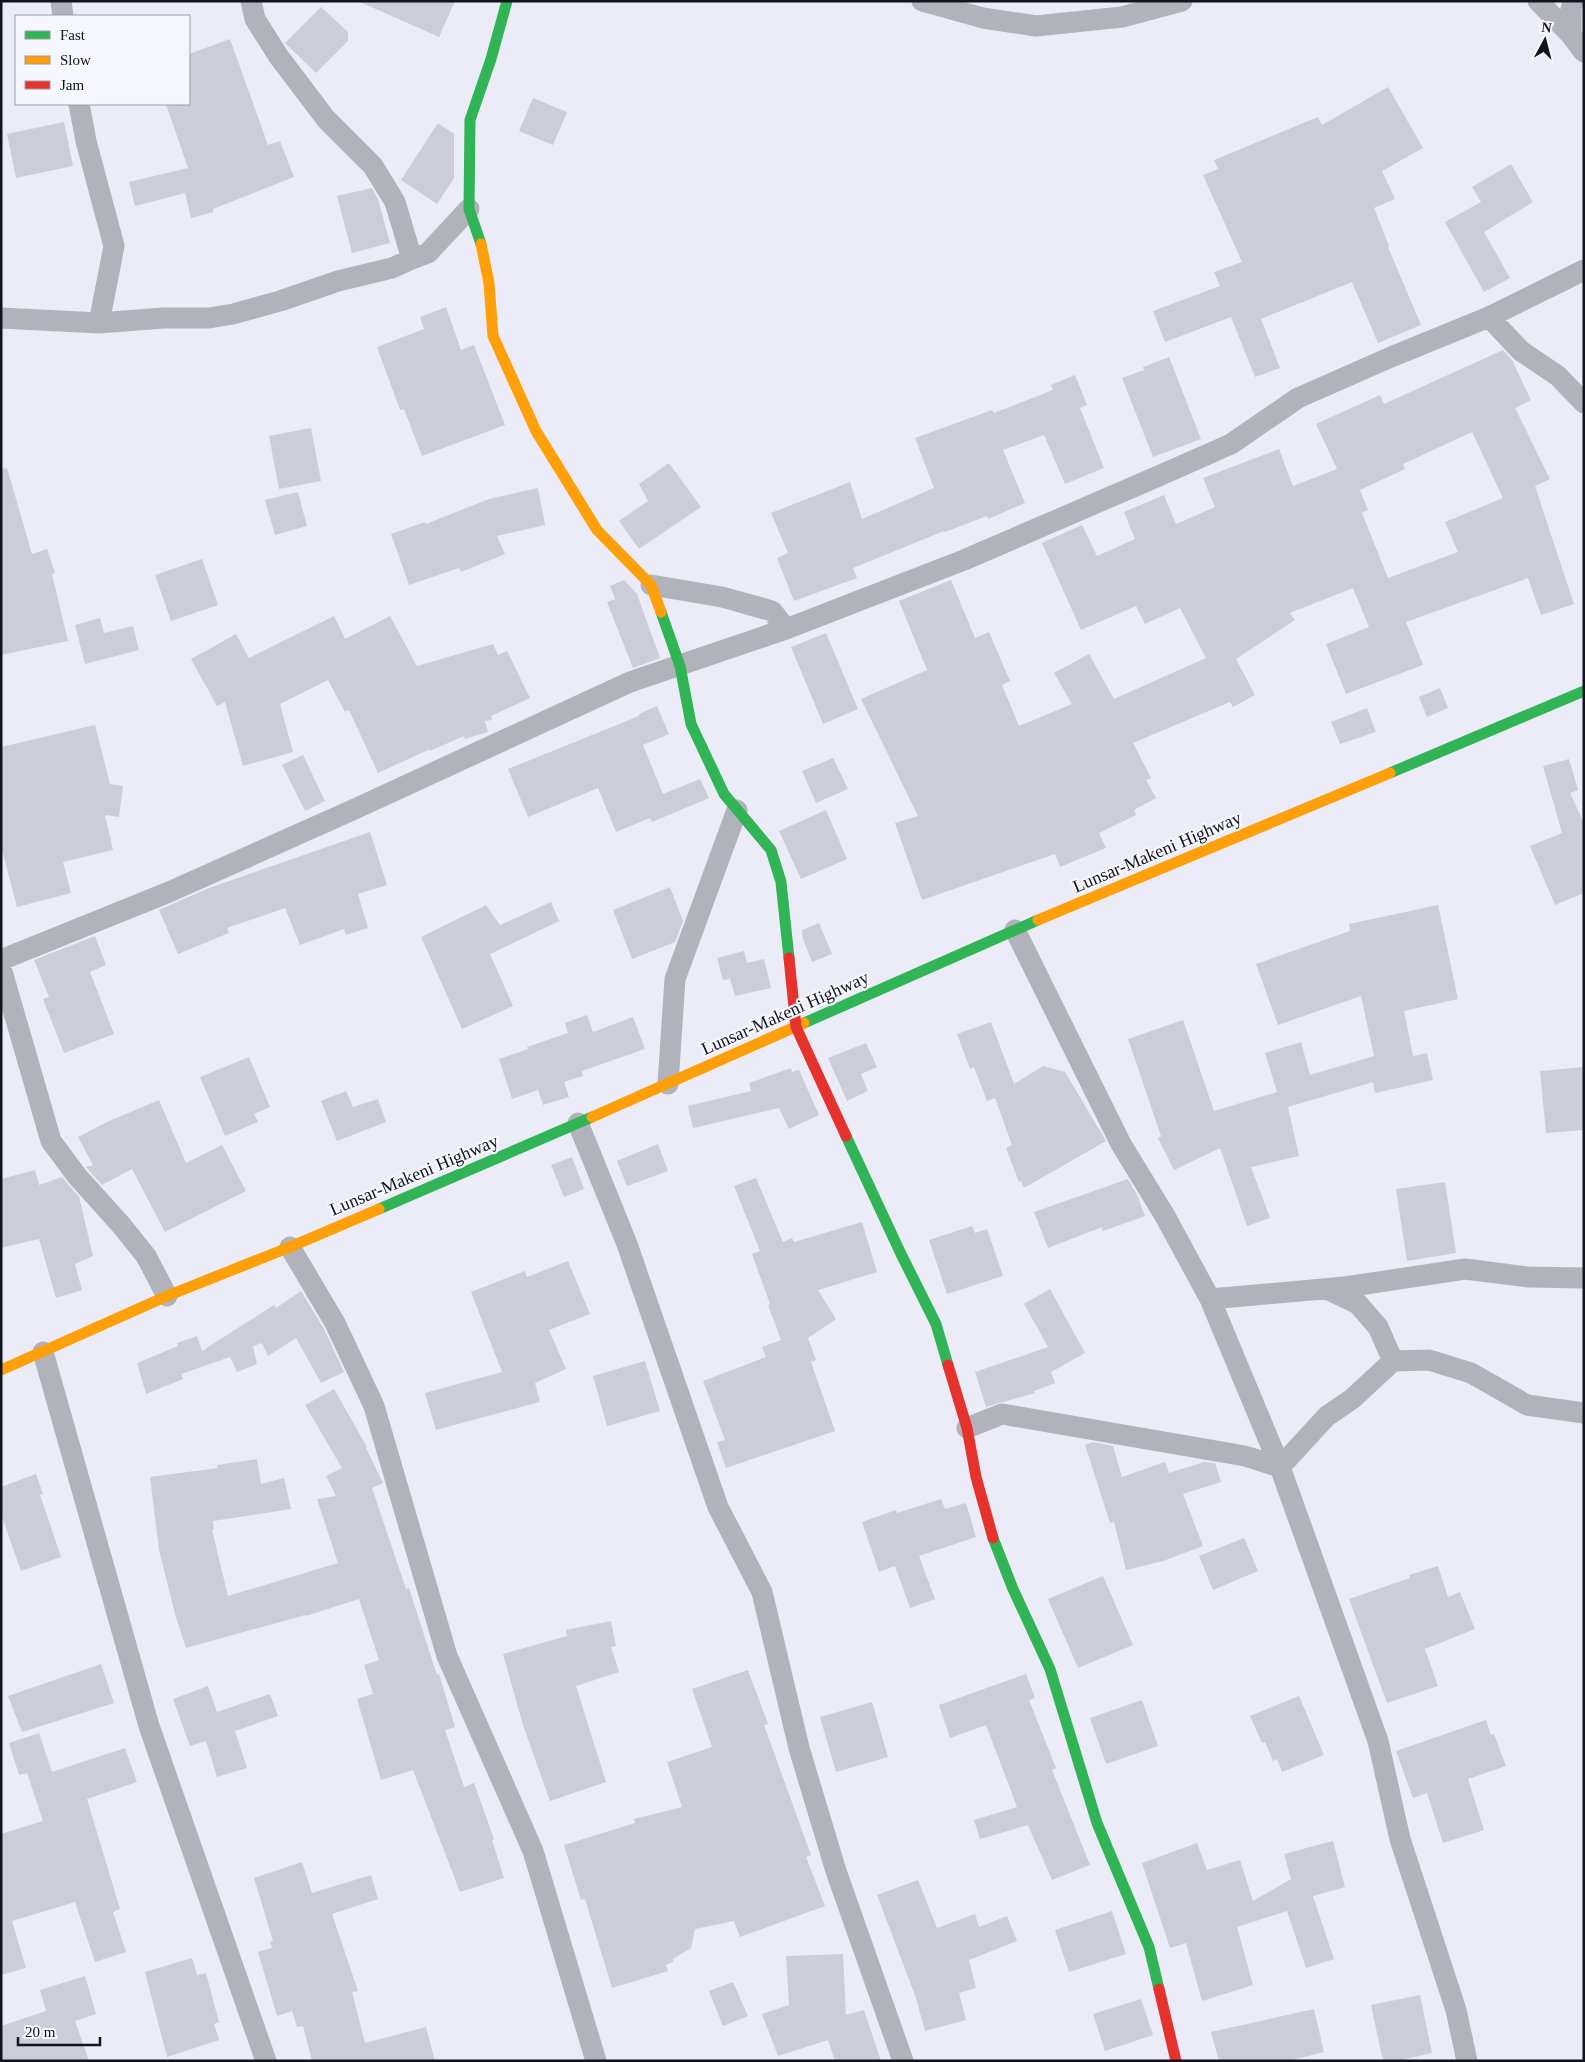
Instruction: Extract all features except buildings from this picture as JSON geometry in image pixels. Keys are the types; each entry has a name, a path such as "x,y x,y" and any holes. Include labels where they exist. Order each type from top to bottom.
{"street":[{"path":"60,1 63,15"},
{"path":"251,1 254,19 279,57 326,119 373,166 395,202 412,260"},
{"path":"508,1 492,59 470,120 469,210 478,232 489,283 493,336 536,431 597,530 651,585 680,666 691,724 724,794 771,850 781,882 796,1028 901,1254 936,1324 967,1428 976,1478 991,1532 1013,1588 1050,1670 1098,1823 1148,1947 1176,2061"},
{"path":"922,1 983,18 1036,26 1122,17 1182,1"},
{"path":"1538,1 1571,35 1584,52"},
{"path":"1571,35 1571,9 1573,1"},
{"path":"79,105 86,141 114,246 99,324"},
{"path":"1,318 99,324 163,318 209,318 233,314 280,301 338,281 392,268 428,253 469,210"},
{"path":"1,960 169,892 630,682 786,629 964,560 1154,478 1231,444 1298,398 1489,317 1584,270"},
{"path":"1489,317 1521,351 1558,376 1584,403"},
{"path":"651,585 722,597 772,611 786,629"},
{"name":"Lunsar-Makeni Highway","path":"1,1370 167,1296 290,1247 668,1084 1015,930 1584,691"},
{"path":"668,1084 675,979 737,810"},
{"path":"1015,930 1121,1144 1165,1216 1210,1299 1280,1467 1378,1741 1400,1839 1456,2010 1467,2061"},
{"path":"1,968 51,1140 77,1176 146,1256 167,1296"},
{"path":"578,1123 627,1244 718,1507 762,1592 799,1748 836,1871 903,2061"},
{"path":"290,1247 335,1323 374,1406 447,1656 533,1851 596,2061"},
{"path":"1210,1299 1327,1288 1465,1269 1528,1277 1584,1278"},
{"path":"1327,1288 1358,1304 1378,1327 1393,1361"},
{"path":"43,1352 149,1726 266,2061"},
{"path":"1280,1467 1327,1416 1352,1399 1393,1361 1430,1360 1471,1373 1527,1405 1584,1413"},
{"path":"967,1428 1002,1414 1245,1456 1280,1467"}],"traffic: fast":[{"path":"481,244 469,209 470,120 491,59 507,1"},
{"path":"661,612 680,666 691,724 724,794 771,850 781,882 789,958"},
{"path":"1390,773 1584,691"},
{"path":"804,1023 1038,920"},
{"path":"379,1209 592,1117"},
{"path":"846,1136 936,1324 948,1365"},
{"path":"993,1538 1013,1589 1050,1669 1097,1823 1149,1947 1159,1989"}],"traffic: slow":[{"path":"481,244 489,283 493,336 536,431 597,530 651,585 661,612"},
{"path":"1038,920 1390,773"},
{"path":"592,1117 804,1023"},
{"path":"1,1370 167,1296 379,1209"}],"traffic: jam":[{"path":"789,958 796,1027 846,1136"},
{"path":"948,1365 967,1428 976,1477 993,1538"},
{"path":"1159,1989 1176,2061"}]}
